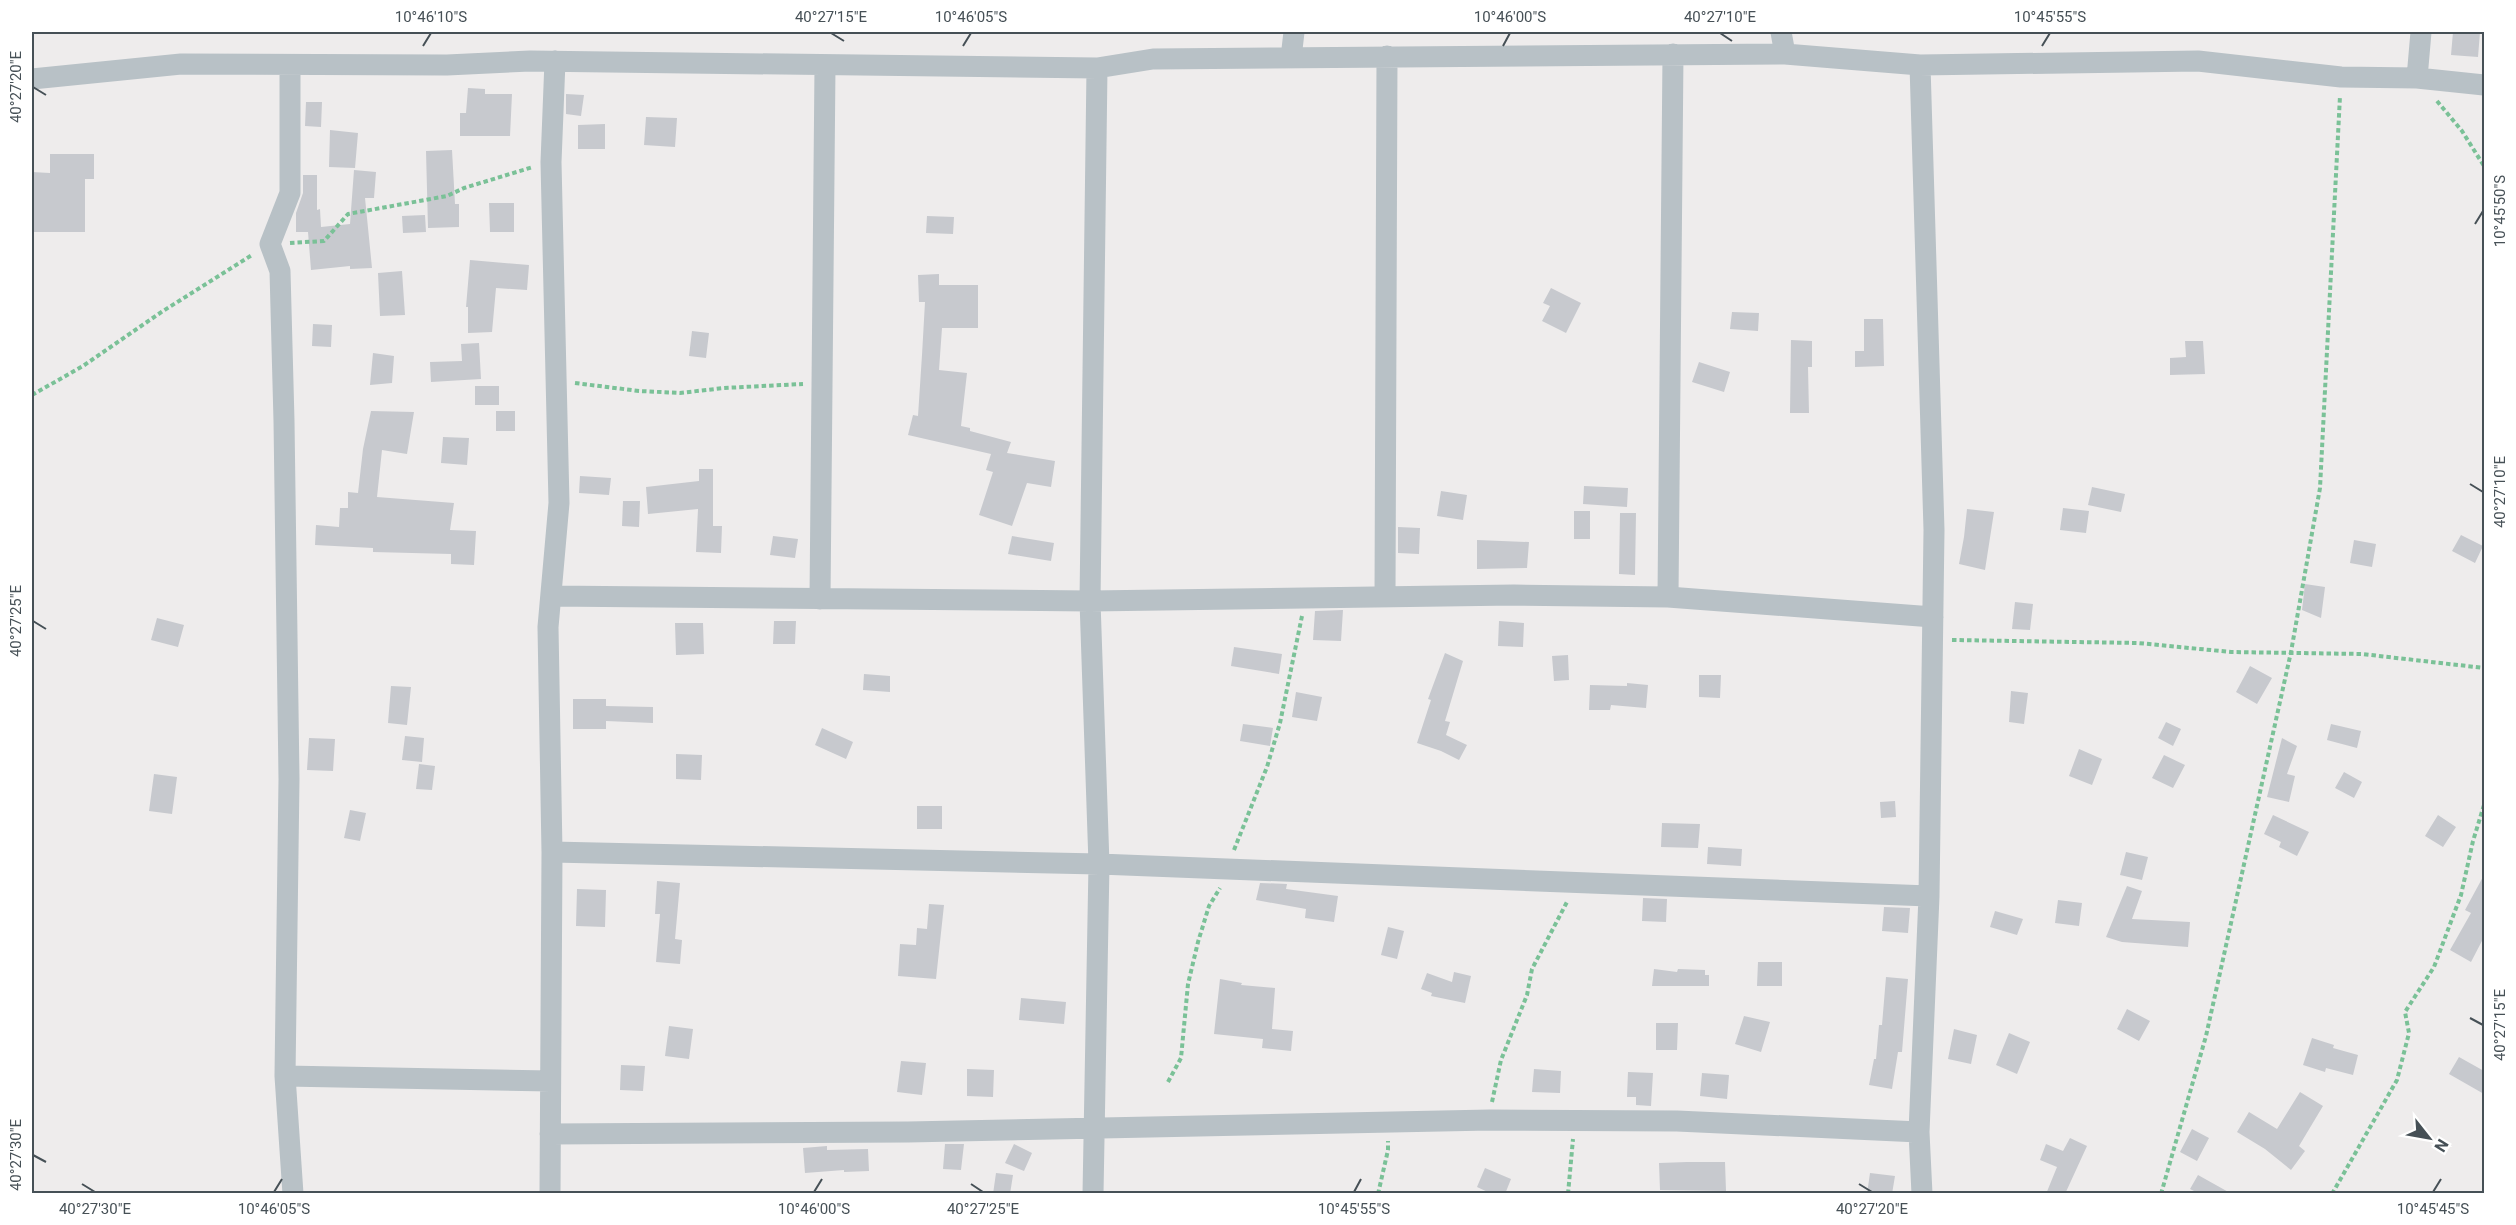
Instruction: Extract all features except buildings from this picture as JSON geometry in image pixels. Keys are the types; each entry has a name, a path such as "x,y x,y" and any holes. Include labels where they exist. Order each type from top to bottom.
{"street":[{"path":"1291,58 1294,32"},
{"path":"1781,32 1785,54"},
{"path":"2417,78 2421,32"},
{"path":"1668,597 1673,54"},
{"path":"32,79 181,64 447,65 555,61 1097,68 1154,59 1785,54 1920,65 2198,61 2341,77 2417,78 2484,86"},
{"path":"1385,597 1387,56"},
{"path":"550,1194 552,852 548,627 559,503 551,162 555,61"},
{"path":"1920,65 1934,530 1929,896 1919,1132 1922,1194"},
{"path":"290,66 290,193 270,244 280,270 284,421 289,779 285,1076 293,1194"},
{"path":"820,599 825,66"},
{"path":"1093,1194 1099,864 1090,602 1097,68"},
{"path":"551,596 1090,602 1514,595 1668,597 1932,617"},
{"path":"552,852 1099,864 1929,896"},
{"path":"285,1076 550,1081"},
{"path":"550,1134 1093,1129 1490,1120 1677,1121 1919,1132"}],"path":[{"path":"2161,1194 2206,1036 2291,652 2320,488 2341,77"},
{"path":"2417,78 2462,131 2484,166"},
{"path":"556,380 639,391 680,393 724,388 822,383"},
{"path":"1168,1082 1181,1058 1188,984 1209,906 1224,880 1248,810 1267,767 1280,723 1301,628 1304,598"},
{"path":"1933,639 2138,643 2231,652 2362,654 2484,668"},
{"path":"2332,1194 2397,1080 2409,1033 2405,1012 2434,967 2461,895 2484,805"},
{"path":"1490,1120 1492,1094 1501,1060 1527,995 1532,969 1566,906 1574,882"},
{"path":"1569,1194 1573,1120"},
{"path":"1378,1194 1388,1150 1387,1122"}]}
